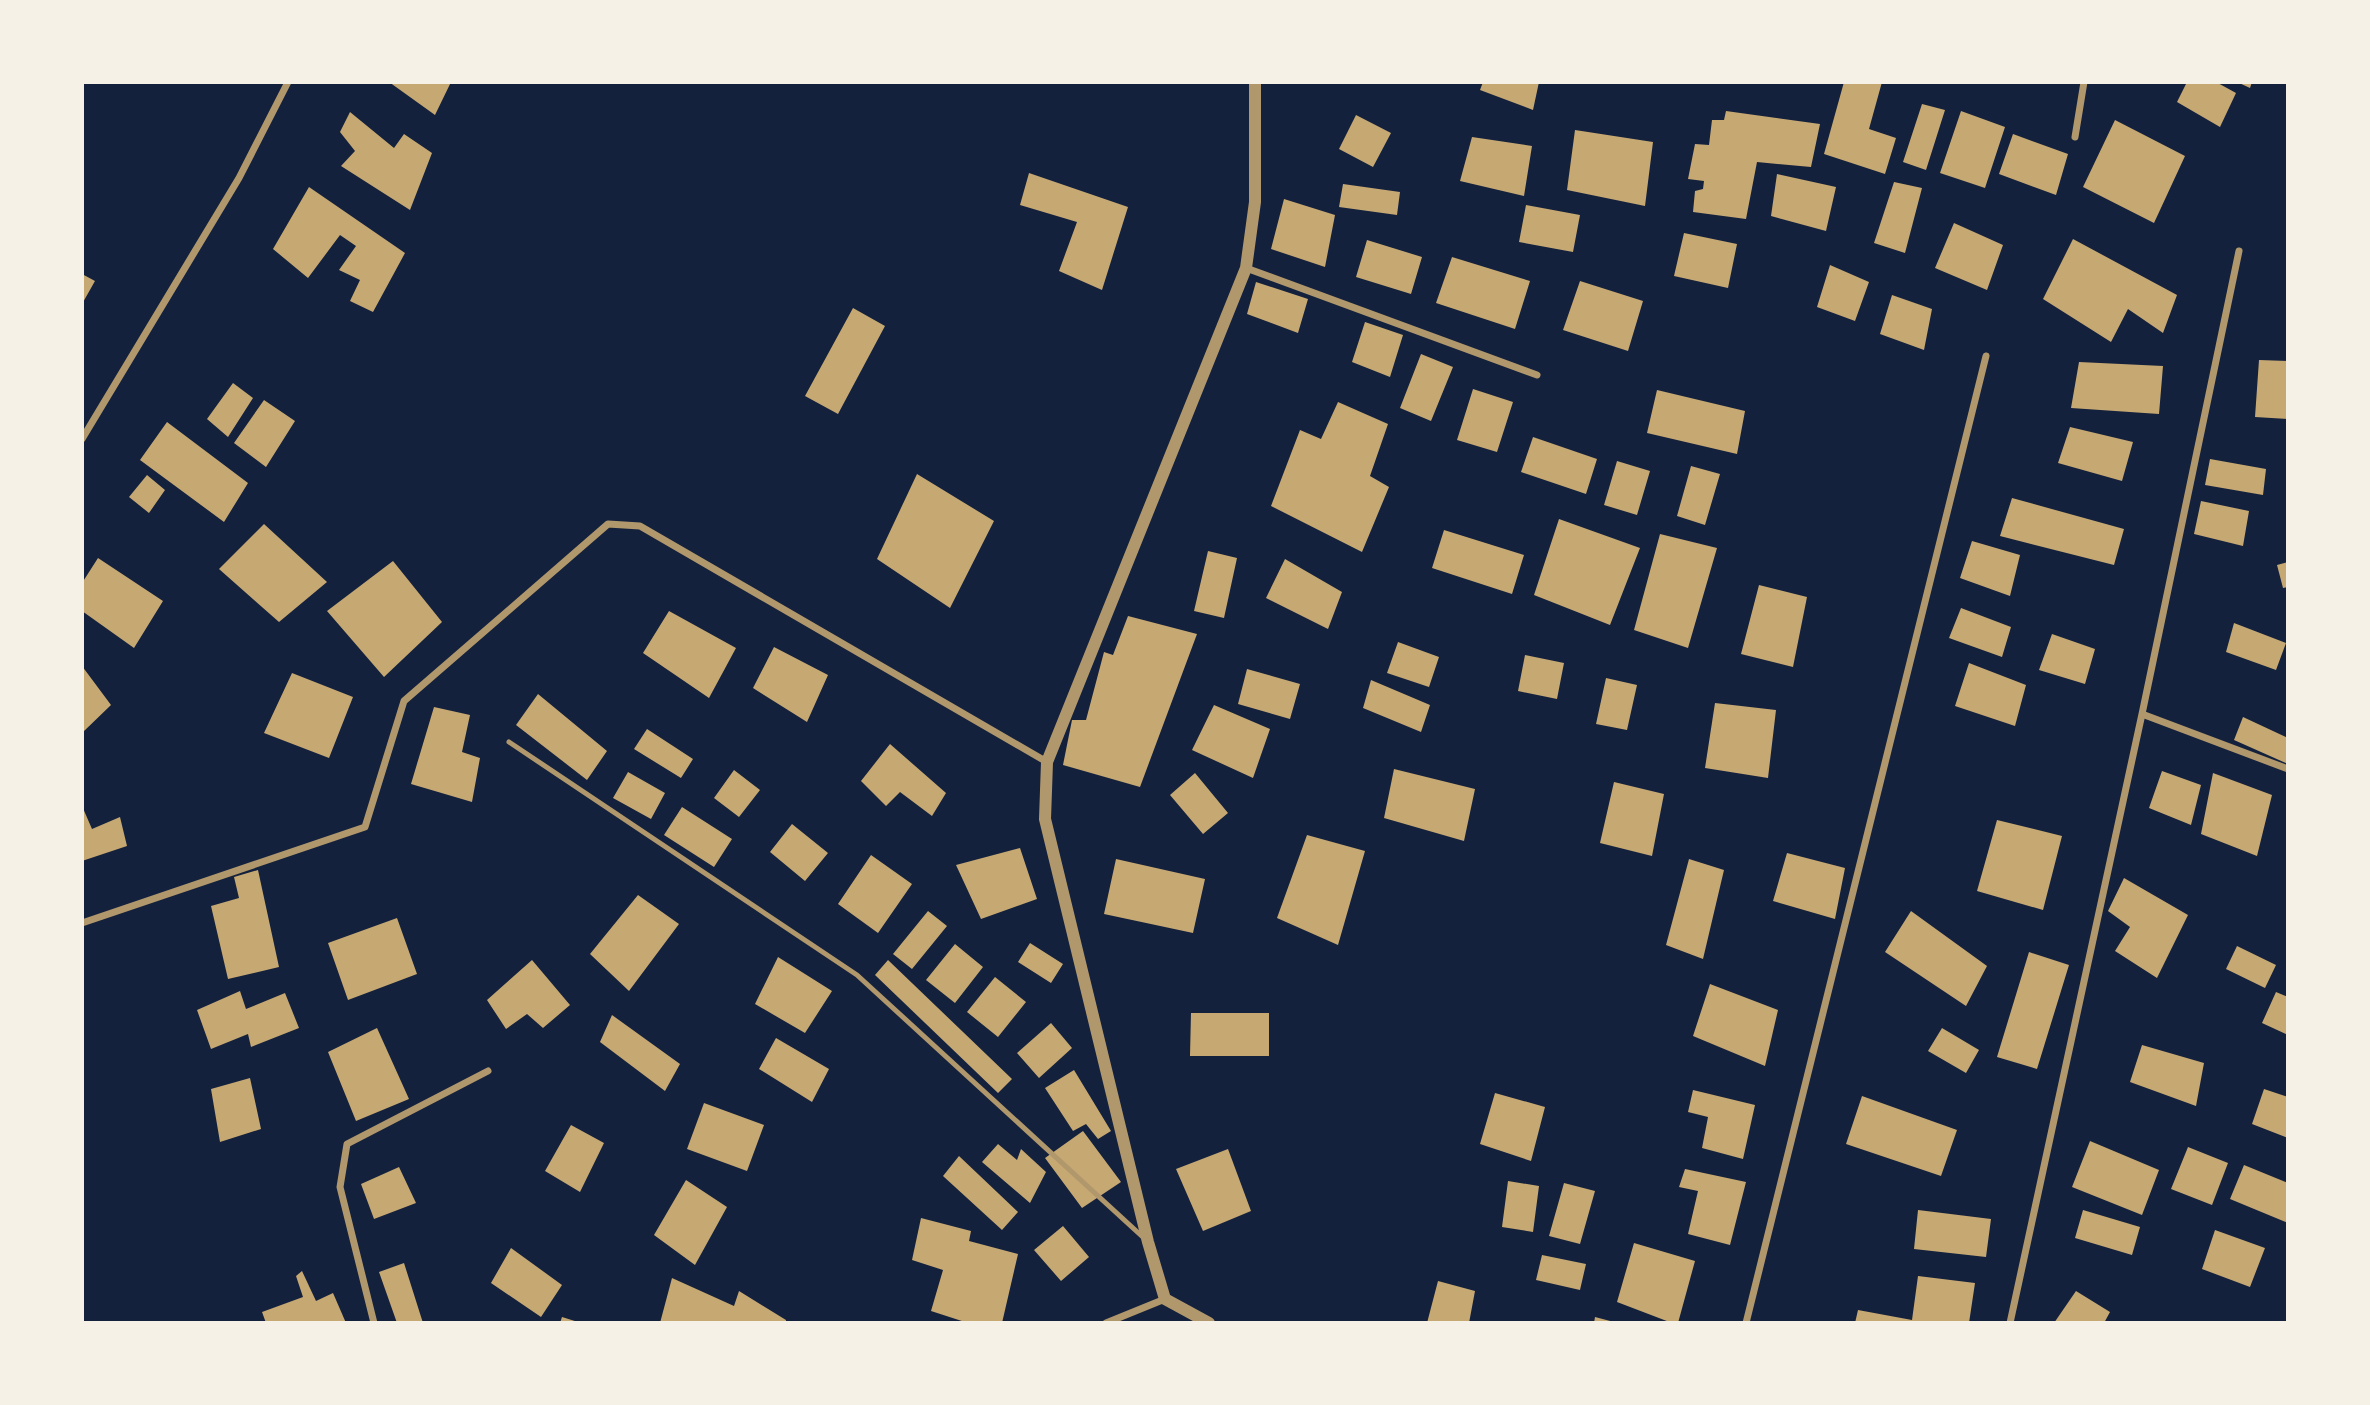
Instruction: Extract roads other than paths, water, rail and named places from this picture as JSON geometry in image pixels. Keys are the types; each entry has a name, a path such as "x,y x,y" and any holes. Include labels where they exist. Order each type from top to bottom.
{"street":[{"path":"82,439 239,178 288,82"},
{"path":"1209,1323 1165,1299 1148,1242 1045,819 1047,762 1246,268 1255,202 1255,82"},
{"path":"2075,137 2084,82"},
{"path":"2010,1323 2239,251"},
{"path":"1246,268 1537,375"},
{"path":"1746,1323 1986,356"},
{"path":"82,923 365,827 404,702 608,524 640,526 1047,762"},
{"path":"2142,714 2288,769"},
{"path":"374,1323 340,1187 347,1144 488,1072"},
{"path":"1106,1323 1165,1299"}],"lane":[{"path":"509,742 857,975 1148,1242"}]}
